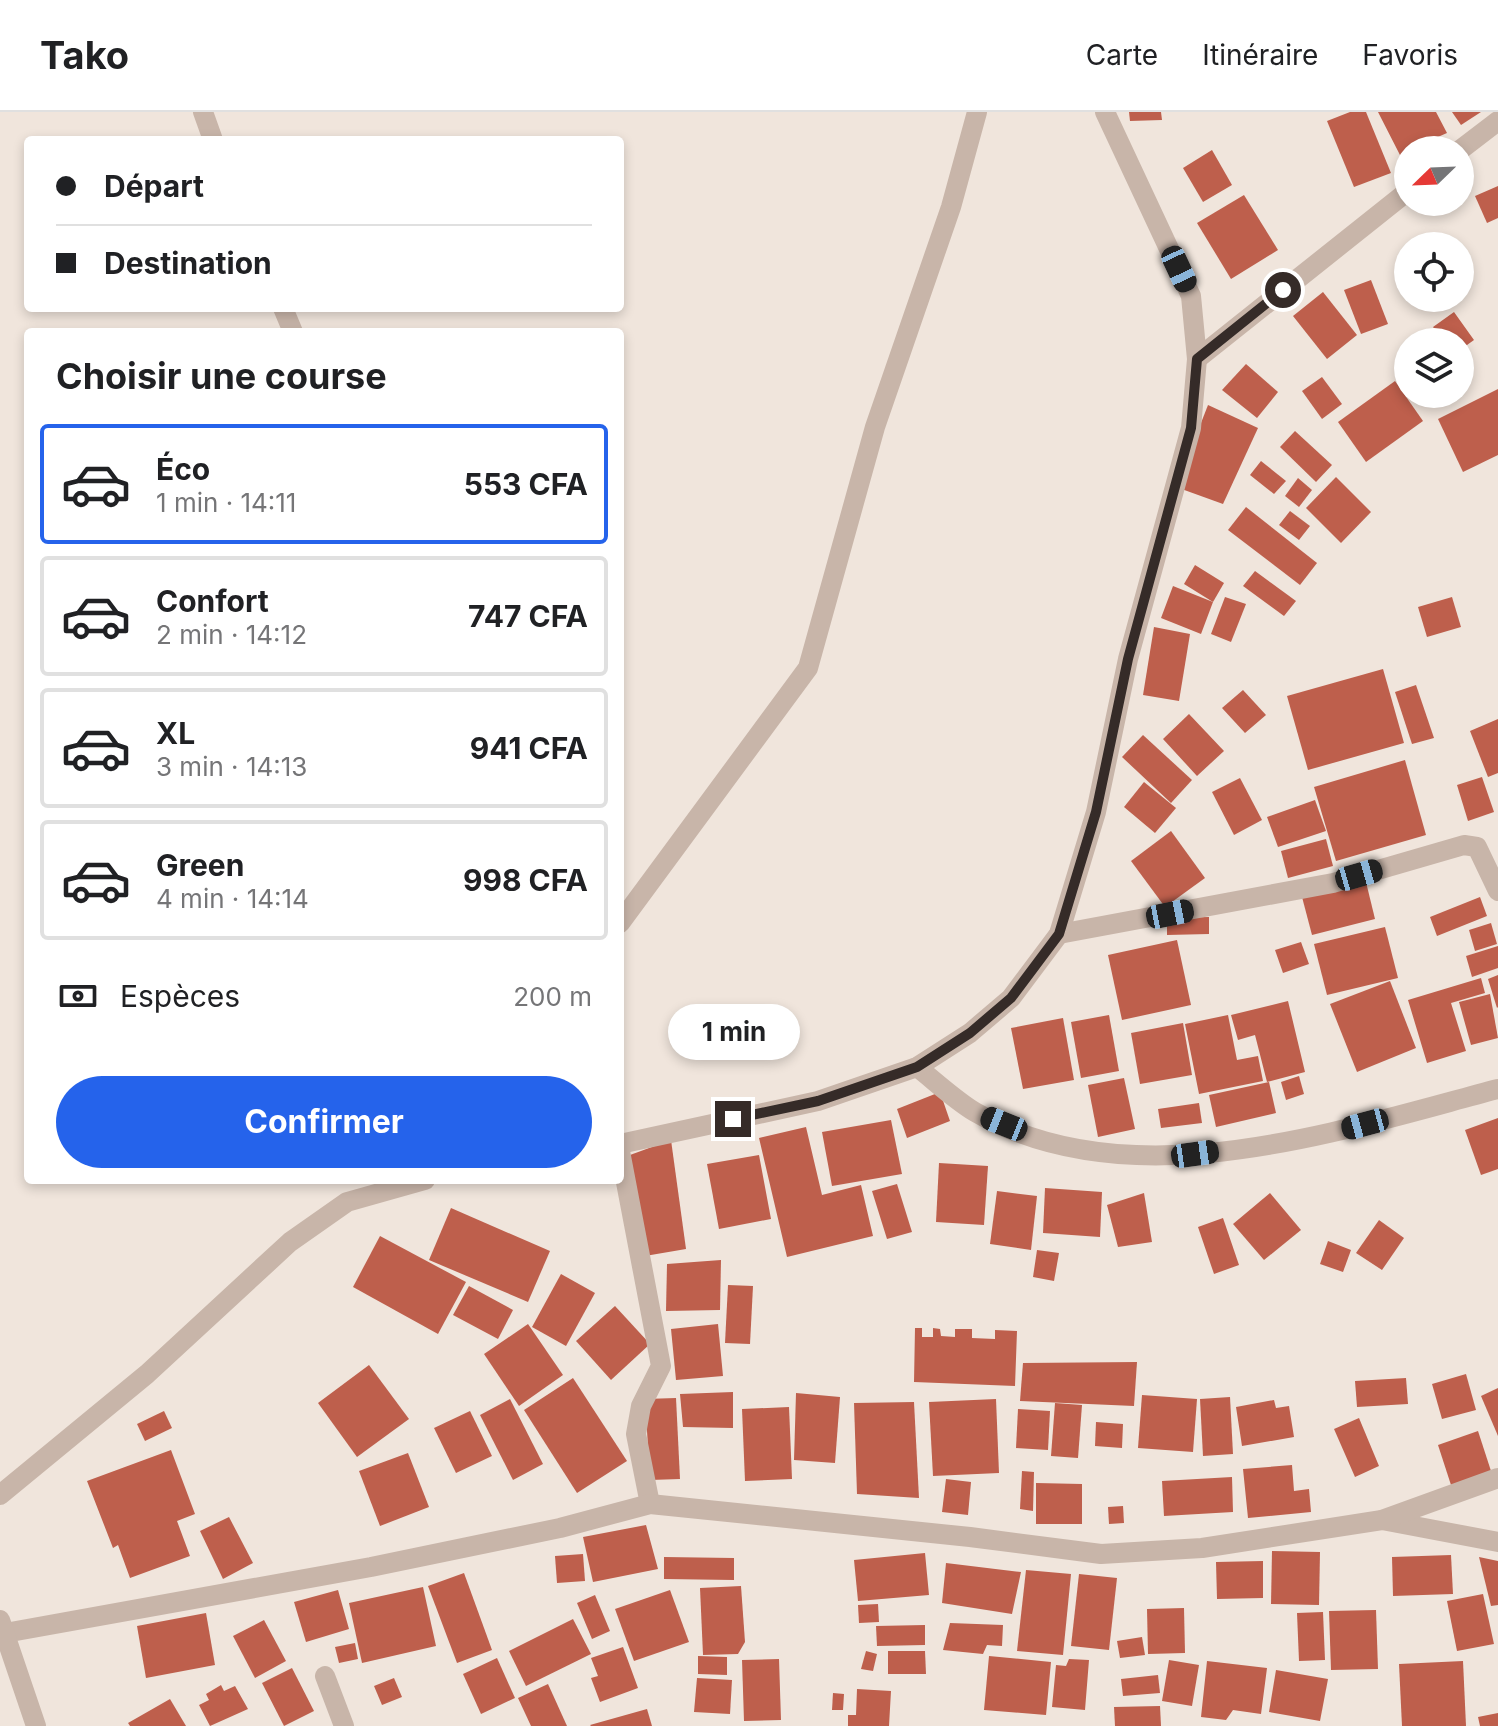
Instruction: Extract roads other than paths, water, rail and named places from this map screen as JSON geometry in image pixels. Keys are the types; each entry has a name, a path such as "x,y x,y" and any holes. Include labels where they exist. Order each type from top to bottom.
{"street":[{"path":"203,112 212,136"},
{"path":"624,918 808,668 875,427 951,207 977,112"},
{"path":"624,1143 818,1101 917,1067 970,1033 1011,998 1059,934 1096,812 1128,659 1191,428 1197,359 1191,296 1105,112"},
{"path":"1474,139 1498,121"},
{"path":"1197,359 1394,202"},
{"path":"1059,934 1333,883 1464,845 1477,847 1498,889"},
{"path":"917,1067 976,1112 1062,1147 1166,1158 1311,1138 1498,1089"},
{"path":"624,1172 661,1366 641,1406 636,1434 650,1504"},
{"path":"347,1202 358,1184"},
{"path":"0,1495 147,1374 290,1242 347,1202 392,1184"},
{"path":"33,1724 2,1626 371,1567 560,1528 650,1504 970,1537 1101,1554 1202,1548 1382,1520 1498,1478"},
{"path":"1382,1520 1498,1542"},
{"path":"325,1676 344,1726"}]}
